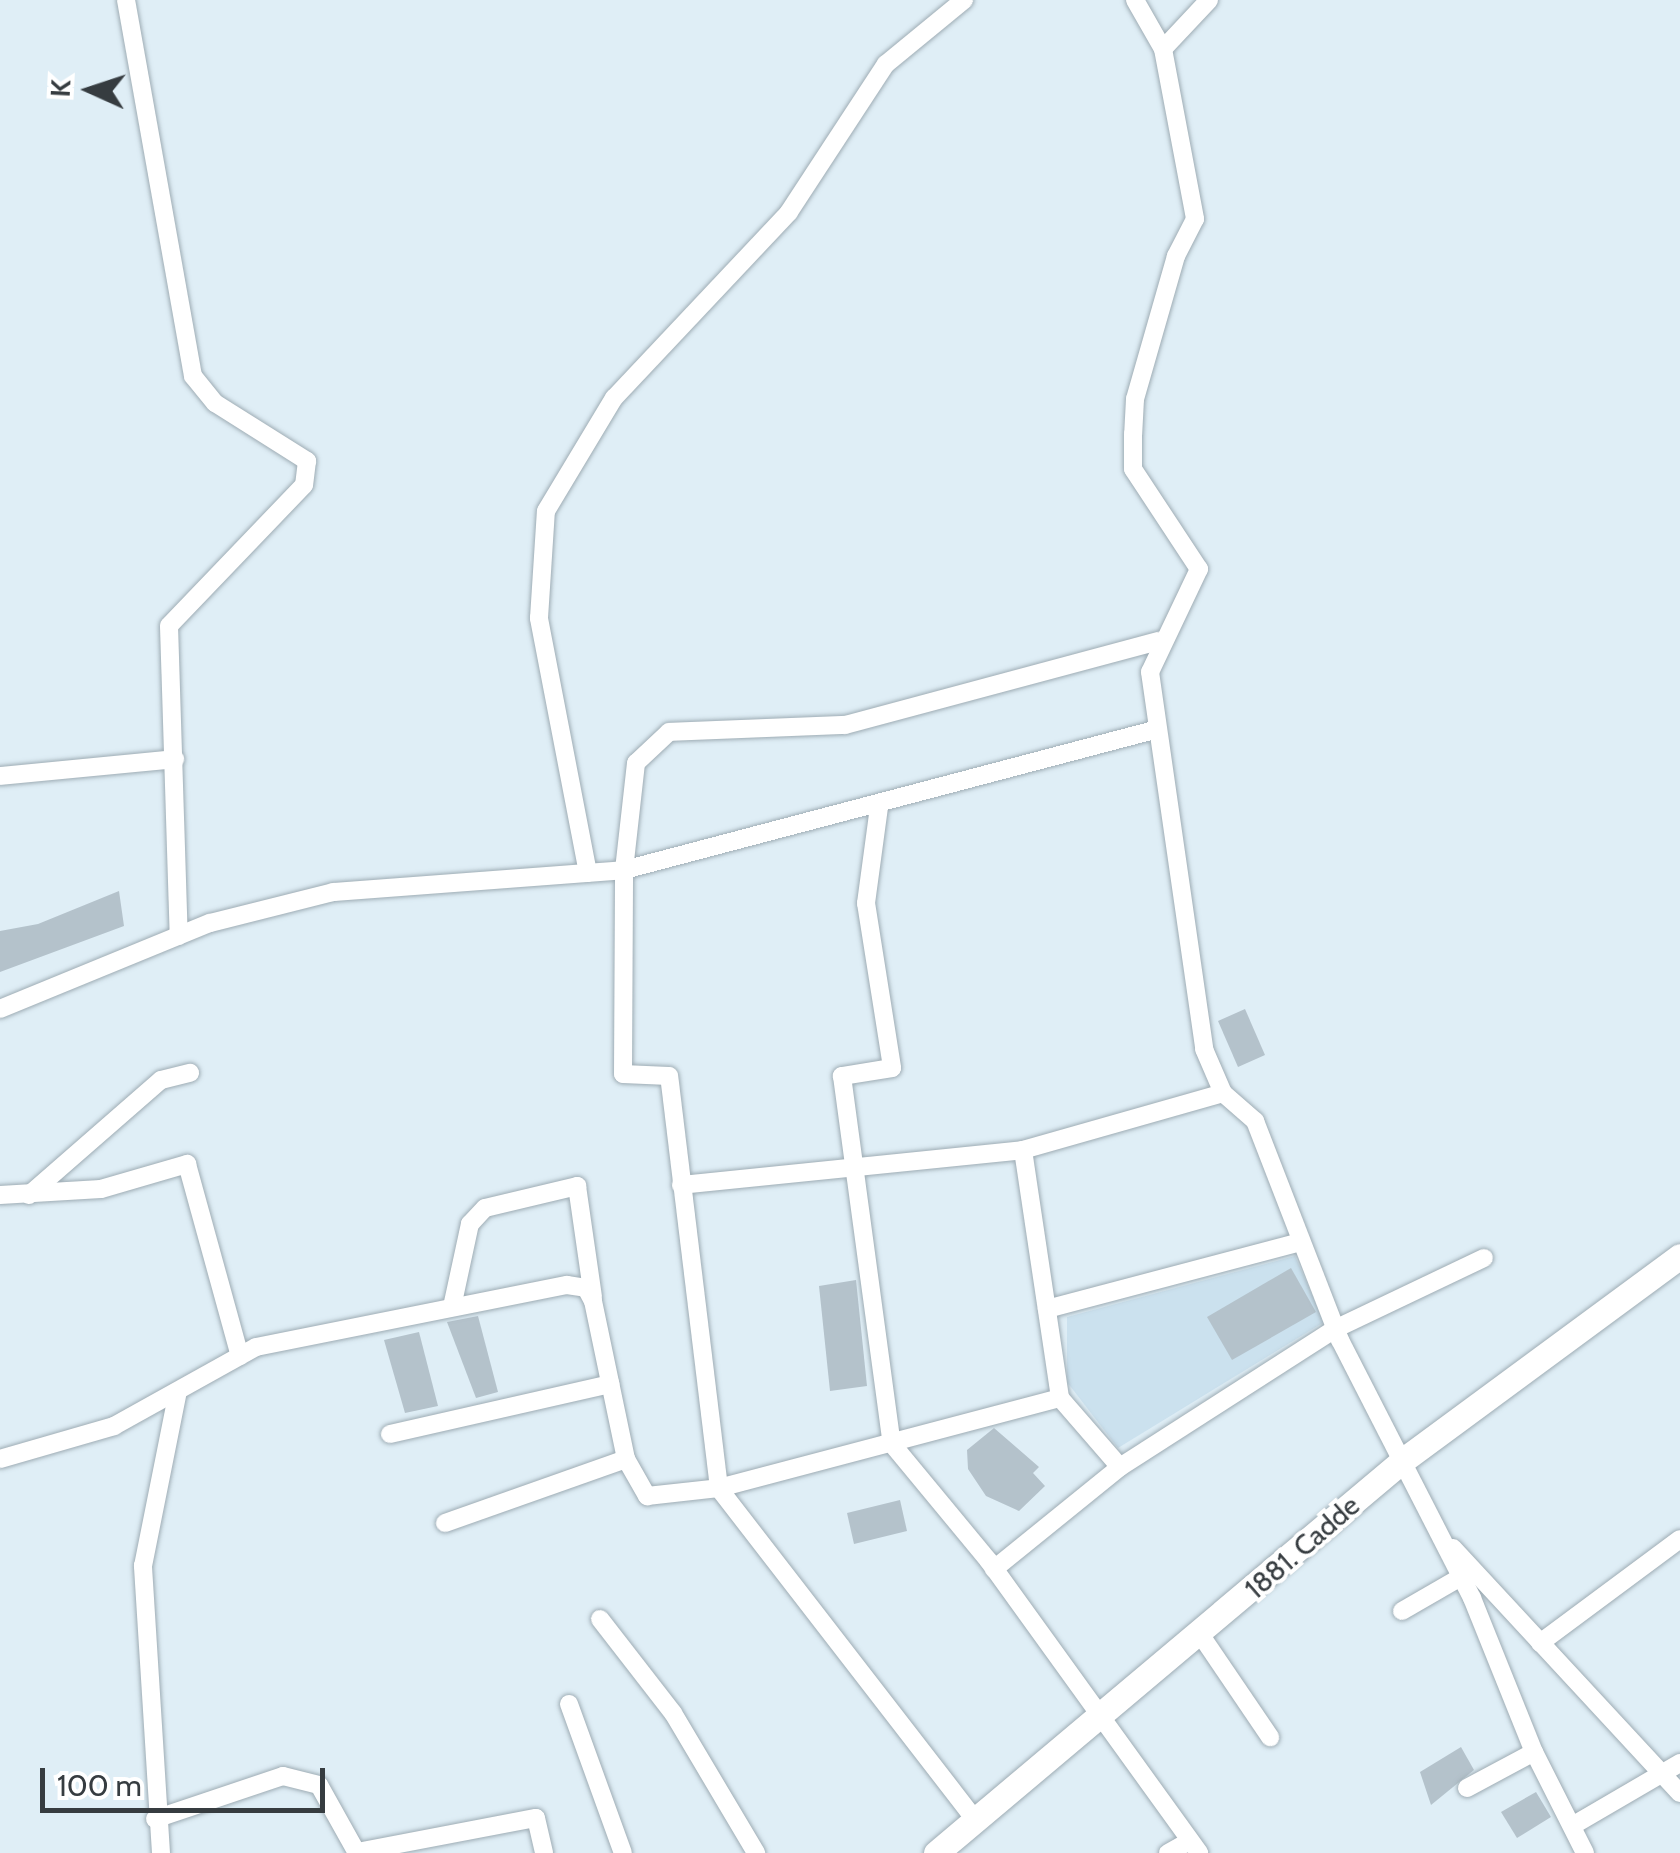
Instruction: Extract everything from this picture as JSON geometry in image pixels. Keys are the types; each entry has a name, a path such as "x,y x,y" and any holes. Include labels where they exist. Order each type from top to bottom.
{"street":[{"path":"126,0 193,376 215,403 307,460 304,485 169,626 179,936"},
{"path":"588,873 539,618 546,511 614,398 788,212 886,64 964,0"},
{"path":"1135,0 1163,49 1195,219 1176,256 1135,399 1133,469 1199,569 1159,641 1150,672 1204,1048 1223,1092 1254,1121 1335,1329 1461,1577 1534,1752 1586,1853"},
{"path":"1163,49 1210,0"},
{"path":"976,1821 720,1488 669,1076 623,1074 624,870 636,762 669,732 845,725 1159,641"},
{"path":"0,1009 179,936 333,892 624,870 879,807 1158,730"},
{"path":"0,776 175,759"},
{"path":"879,807 866,903 892,1068 842,1076 892,1444 994,1569 1195,1847 1168,1853"},
{"path":"29,1196 161,1080 190,1072"},
{"path":"681,1186 1023,1150 1223,1092"},
{"path":"1023,1150 1060,1398 1120,1467"},
{"path":"0,1195 29,1196 101,1188 187,1164 240,1356"},
{"path":"452,1307 470,1224 485,1208 577,1186 593,1301 626,1459 647,1496 720,1488 1060,1398"},
{"path":"1047,1310 1301,1242"},
{"name":"1881. Cadde","path":"936,1853 1100,1720 1402,1461 1680,1256"},
{"path":"994,1569 1120,1467 1335,1329 1484,1258"},
{"path":"0,1460 114,1426 240,1356 452,1307 568,1285 586,1288 593,1301"},
{"path":"390,1434 610,1384"},
{"path":"161,1853 154,1819 144,1566 178,1391"},
{"path":"445,1523 626,1459"},
{"path":"1438,1531 1680,1793"},
{"path":"1540,1642 1680,1538"},
{"path":"1402,1611 1461,1577"},
{"path":"600,1619 674,1713 756,1853"},
{"path":"1200,1634 1270,1737"},
{"path":"569,1704 617,1850"},
{"path":"1468,1788 1534,1752"},
{"path":"1572,1826 1680,1763"},
{"path":"154,1819 283,1776 319,1785 357,1853 536,1818 544,1853"}],"shaded area":[{"path":"1295,1256 1324,1322 1118,1448 1067,1382 1067,1317"}],"building":[{"path":"119,891 124,926 0,972 0,931 38,924"},
{"path":"1245,1009 1265,1055 1238,1067 1218,1021"},
{"path":"1291,1268 1316,1312 1232,1360 1207,1317"},
{"path":"856,1280 867,1386 830,1391 819,1286"},
{"path":"478,1316 498,1392 476,1398 447,1322"},
{"path":"419,1332 438,1406 405,1413 384,1340"},
{"path":"994,1428 1039,1467 1033,1473 1045,1486 1019,1511 986,1496 968,1469 967,1450"},
{"path":"900,1500 907,1531 854,1544 847,1513"},
{"path":"1461,1747 1474,1770 1431,1805 1420,1772"},
{"path":"1536,1792 1551,1817 1517,1838 1501,1812"}]}
